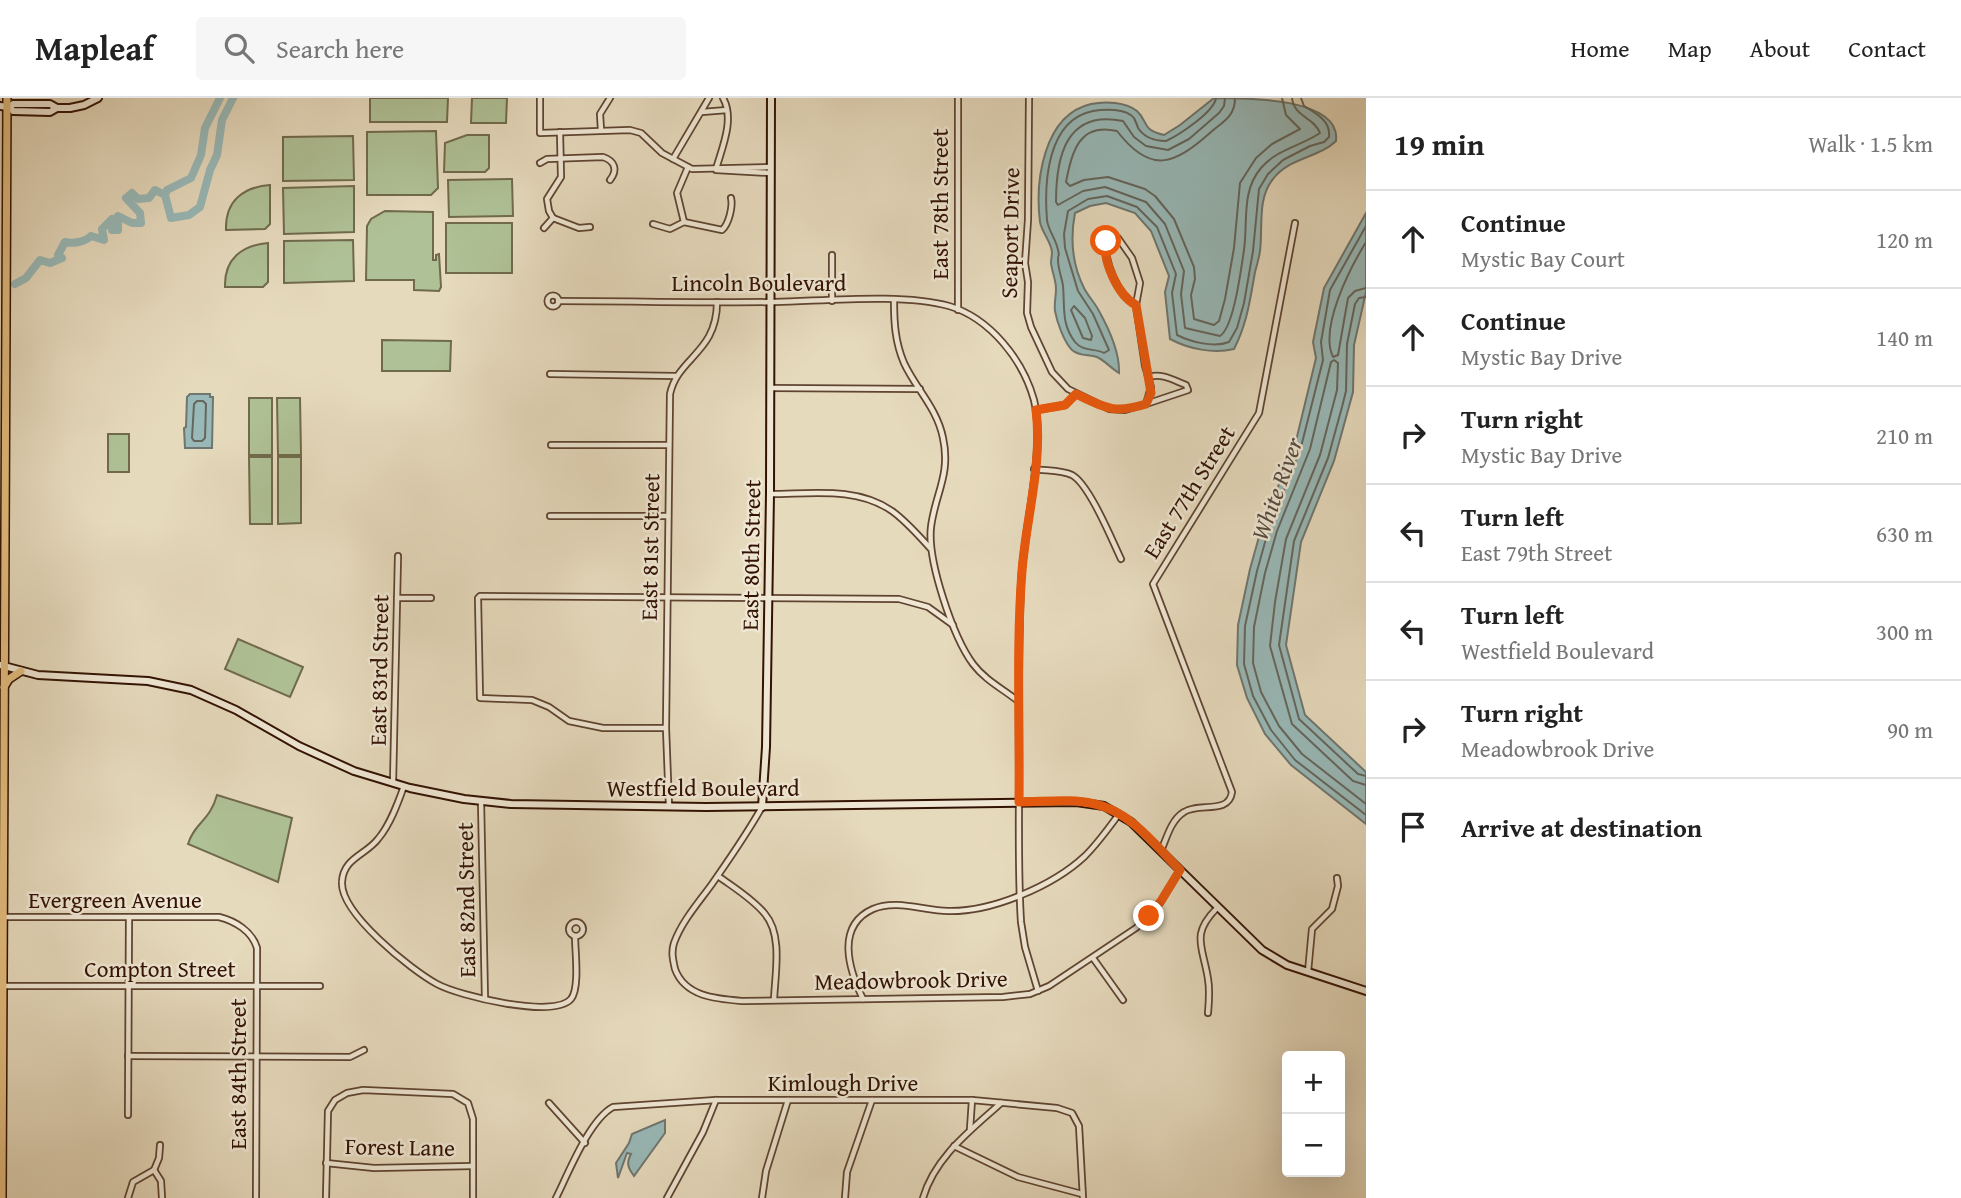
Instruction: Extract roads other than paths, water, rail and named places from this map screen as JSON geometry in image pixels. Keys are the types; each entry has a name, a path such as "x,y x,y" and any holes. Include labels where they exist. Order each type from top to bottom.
{"main road":[{"path":"2,1198 2,468 6,105"},
{"path":"4,687 9,678 22,671"}],"street":[{"path":"6,105 13,111 50,112 57,108 79,106 98,98"},
{"path":"540,98 540,133 637,131 662,153 688,167 770,170"},
{"path":"601,130 600,114 610,98"},
{"path":"673,159 709,98"},
{"path":"715,170 726,132 727,110 723,98"},
{"name":"East 80th Street","path":"682,984 673,960 673,944 762,807 766,747 770,494 771,98"},
{"name":"East 78th Street","path":"958,98 958,310"},
{"name":"Seaport Drive","path":"1029,98 1028,220 1025,255 1027,313 1052,372 1060,383 1076,394 1108,409 1125,410 1188,390 1186,385 1166,377 1149,377"},
{"path":"702,112 727,110"},
{"path":"560,132 561,177 547,199 549,211 553,218 581,228 590,227"},
{"path":"540,163 547,159 606,158 612,162 615,169 610,180"},
{"path":"684,222 677,192 688,167"},
{"path":"653,224 670,229 684,222 722,230 726,226 733,202 731,198"},
{"path":"544,228 553,218"},
{"name":"East 77th Street","path":"1161,851 1179,816 1195,807 1225,805 1232,792 1153,584 1259,413 1295,223"},
{"path":"1136,305 1124,294 1109,264 1105,243 1112,236 1123,243 1140,286 1136,305 1151,393 1146,404"},
{"path":"832,255 832,300"},
{"path":"894,300 899,348 907,368 938,421 946,456 943,485 931,527 931,549 953,625 969,659 979,671 1019,701"},
{"name":"Lincoln Boulevard","path":"558,301 925,302 958,310 987,328 1010,352 1027,382 1036,410"},
{"name":"East 81st Street","path":"669,806 666,728 670,394 677,376 710,335 717,313 717,302"},
{"path":"550,374 677,376"},
{"path":"771,388 921,389"},
{"path":"1038,991 1025,947 1021,896 1021,582 1034,469 1036,410 1065,405 1076,394"},
{"path":"551,445 669,445"},
{"path":"1034,469 1066,473 1079,481 1095,505 1121,559"},
{"path":"770,494 839,494 867,499 900,517 931,549"},
{"path":"550,516 668,516"},
{"name":"East 83rd Street","path":"393,783 398,556"},
{"path":"666,728 607,728 569,721 549,707 532,700 480,698 480,631 477,605 480,596 905,600 928,607 953,625"},
{"path":"397,598 431,598"},
{"name":"Westfield Boulevard","path":"2,665 38,675 148,681 191,690 236,710 329,760 404,786 481,801 523,804 762,807 1083,802 1104,806 1131,822 1265,952 1283,963 1366,991"},
{"path":"404,786 381,836 347,865 342,880 343,893 366,926 409,964 438,984 485,999 519,1005 556,1007 570,1001 576,988 575,936"},
{"name":"East 82nd Street","path":"481,801 485,999"},
{"path":"863,999 850,968 848,945 852,930 867,913 891,906 963,911 1021,896 1082,859 1119,814"},
{"name":"Meadowbrook Drive","path":"682,984 693,991 739,1000 1003,997 1038,991 1064,978 1149,916 1180,870"},
{"path":"718,876 762,910 772,925 775,938 774,1000"},
{"path":"1308,972 1312,929 1332,909 1338,886 1337,878"},
{"path":"1208,1013 1209,983 1200,933 1205,920 1217,908"},
{"name":"Evergreen Avenue","path":"2,916 229,919"},
{"path":"128,1115 129,917"},
{"name":"East 84th Street","path":"229,919 249,933 257,948 256,1198"},
{"path":"1093,958 1123,1000"},
{"name":"Compton Street","path":"2,986 320,986"},
{"path":"128,1056 350,1057 364,1050"},
{"path":"326,1198 327,1116 335,1100 358,1090 453,1094 468,1103 473,1119 473,1198"},
{"path":"667,1198 704,1132 716,1100"},
{"name":"Kimlough Drive","path":"585,1143 603,1114 620,1106 716,1100 972,1100 1046,1106 1068,1111 1074,1115 1079,1126 1082,1196"},
{"path":"762,1198 766,1171 788,1100"},
{"path":"845,1198 847,1172 872,1100"},
{"path":"970,1130 972,1100"},
{"path":"923,1198 934,1170 970,1130 1002,1102"},
{"path":"549,1103 585,1143 556,1198"},
{"path":"128,1198 133,1182 154,1170 160,1145"},
{"path":"954,1146 1018,1177 1082,1196"},
{"name":"Forest Lane","path":"326,1163 374,1168 473,1166"},
{"path":"154,1170 161,1181 162,1198"}],"water":[{"path":"1214,98 1270,100 1309,108 1324,116 1334,127 1336,141 1288,166 1268,187 1263,204 1260,251 1250,302 1234,349 1201,350 1170,339 1165,292 1169,276 1151,231 1135,213 1106,203 1075,213 1072,242 1077,270 1084,288 1110,333 1118,357 1119,373 1097,357 1078,354 1072,350 1059,326 1055,311 1056,286 1051,263 1052,252 1040,222 1039,188 1046,152 1062,121 1091,104 1127,106 1141,115 1152,131 1164,135"},
{"path":"1366,213 1366,292 1354,345 1353,392 1334,461 1301,542 1286,645 1305,715 1366,772 1366,824 1291,765 1265,734 1247,698 1237,665 1238,625 1250,569 1262,526 1295,445 1316,358 1313,342 1324,288"},
{"path":"190,394 210,394 210,397 213,397 212,448 185,448 184,428 187,397"},
{"path":"665,1120 665,1133 634,1176 628,1165 631,1154 627,1153 618,1178 616,1163 632,1134"}],"waterway":[{"path":"165,195 167,190 191,178 201,155 205,128 220,98"},
{"path":"15,284 26,278 40,260 50,263 62,258 58,255 65,242 79,242 91,236 104,240 102,229 112,219 112,230 118,230 118,216 132,223 141,223 140,213 126,198 132,193 138,199 149,198 155,190 165,195 171,218 189,215 200,207 217,155 222,120 233,98"}],"water label":[{"name":"White River","path":"1277,489"}]}
